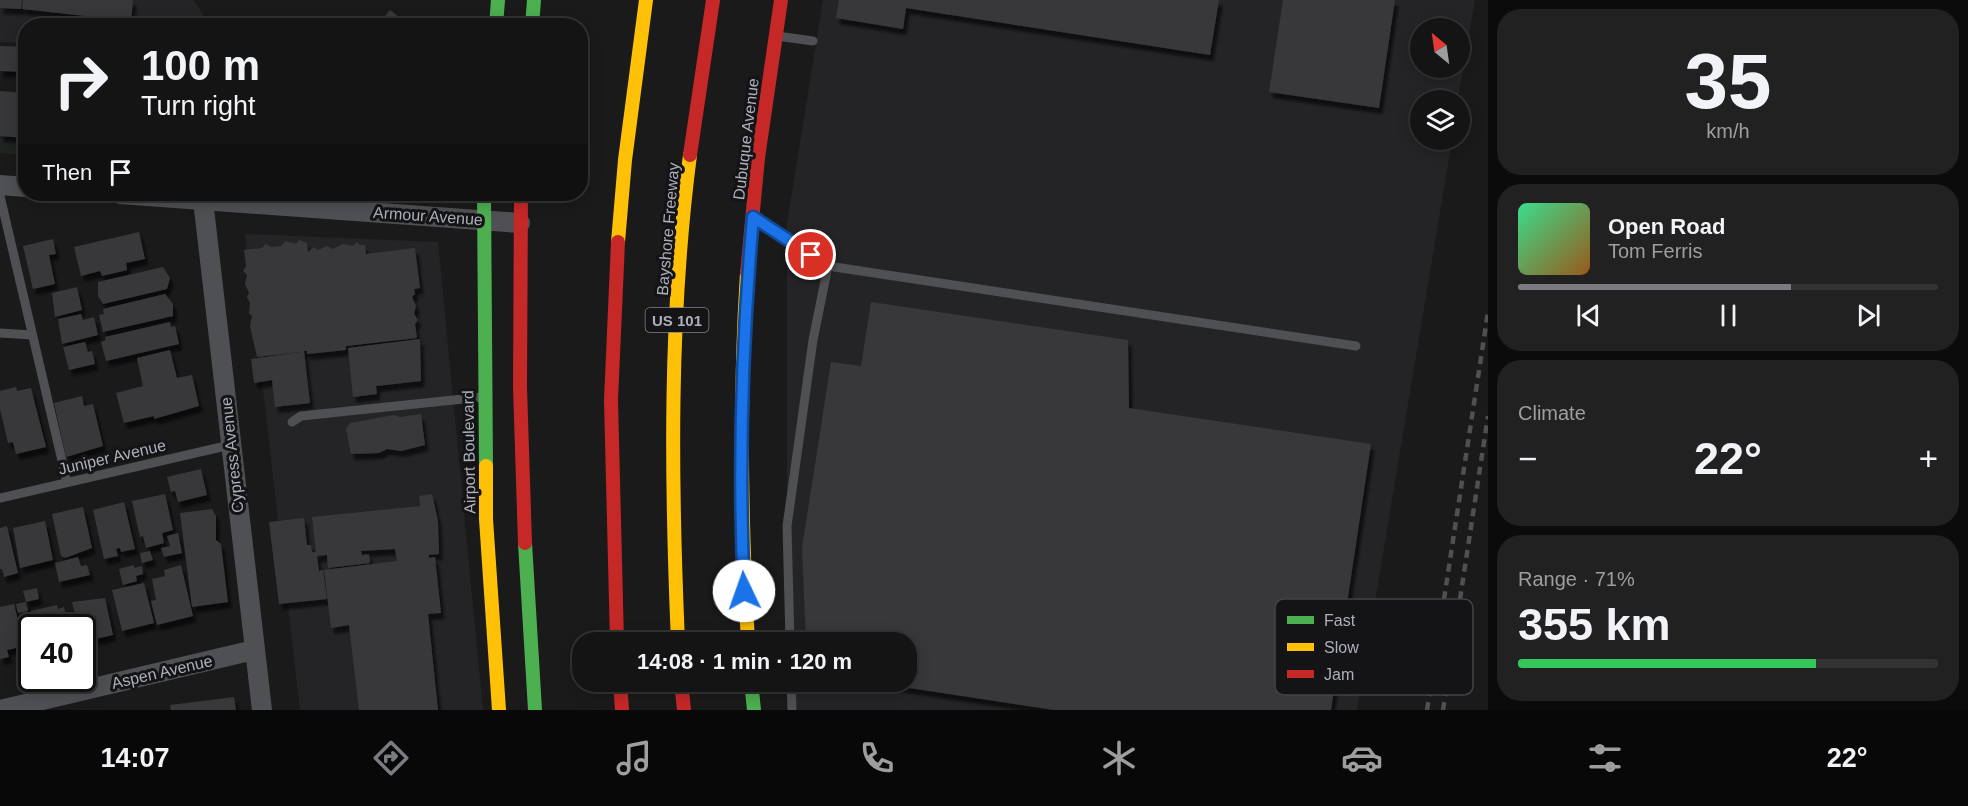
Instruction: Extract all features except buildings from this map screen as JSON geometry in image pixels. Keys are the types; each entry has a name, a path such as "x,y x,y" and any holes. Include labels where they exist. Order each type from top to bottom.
{"main road":[{"path":"497,18 498,0"},
{"path":"533,18 534,0"},
{"path":"617,632 609,464 611,345 628,127 646,0"},
{"name":"Bayshore Freeway","path":"677,632 673,552 675,349 682,234 713,0"},
{"name":"Dubuque Avenue","path":"748,632 740,476 742,388 753,217 781,0"},
{"name":"Airport Boulevard","path":"484,201 487,541 499,710"},
{"path":"521,201 522,452 527,594 535,710"},
{"path":"621,692 622,710"},
{"path":"682,692 684,710"},
{"path":"753,692 756,710"}],"street":[{"path":"0,185 18,186"},
{"name":"Cypress Avenue","path":"203,201 262,710"},
{"name":"Armour Avenue","path":"217,201 520,223"},
{"name":"Aspen Avenue","path":"0,710 254,650"}],"lane":[{"path":"775,35 813,41"},
{"path":"0,196 67,482"},
{"path":"753,217 828,266 1356,346"},
{"path":"790,632 787,526 813,340 828,266"},
{"path":"0,333 32,335"},
{"path":"292,422 301,416 484,397"},
{"name":"Juniper Avenue","path":"0,498 230,445"},
{"path":"791,692 792,710"}],"shaded area":[{"path":"0,0 194,0 205,18 18,18 18,43 0,42"},
{"path":"823,0 1475,0 1470,29 1470,18 1410,18 1410,78 1462,78 1460,90 1410,90 1410,150 1450,150 1376,599 1275,599 1275,695 1360,695 1357,710 794,710 792,692 917,692 917,632 787,632 787,223"},
{"path":"0,136 18,137 18,154 0,153"},
{"path":"245,234 438,242 483,710 300,710"}],"railway":[{"path":"1444,599 1488,312"},
{"path":"1460,599 1488,416"},
{"path":"1427,710 1429,695"},
{"path":"1443,710 1445,695"}],"traffic: fast":[{"path":"497,18 498,0"},
{"path":"533,18 534,0"},
{"path":"484,201 486,466"},
{"path":"525,543 535,710"},
{"path":"752,692 754,710"}],"traffic: slow":[{"path":"618,242 625,160 646,0"},
{"path":"678,632 673,459 675,337 678,276 690,155"},
{"path":"747,273 742,458 748,632"},
{"path":"486,466 486,519 499,710"}],"traffic: jam":[{"path":"690,155 713,0"},
{"path":"747,273 758,158 781,0"},
{"path":"521,201 520,387 525,543"},
{"path":"617,632 611,400 618,242"},
{"path":"621,692 622,710"},
{"path":"682,692 684,710"}],"route":[{"path":"744,591 740,476 742,399 753,217 811,255"}]}
